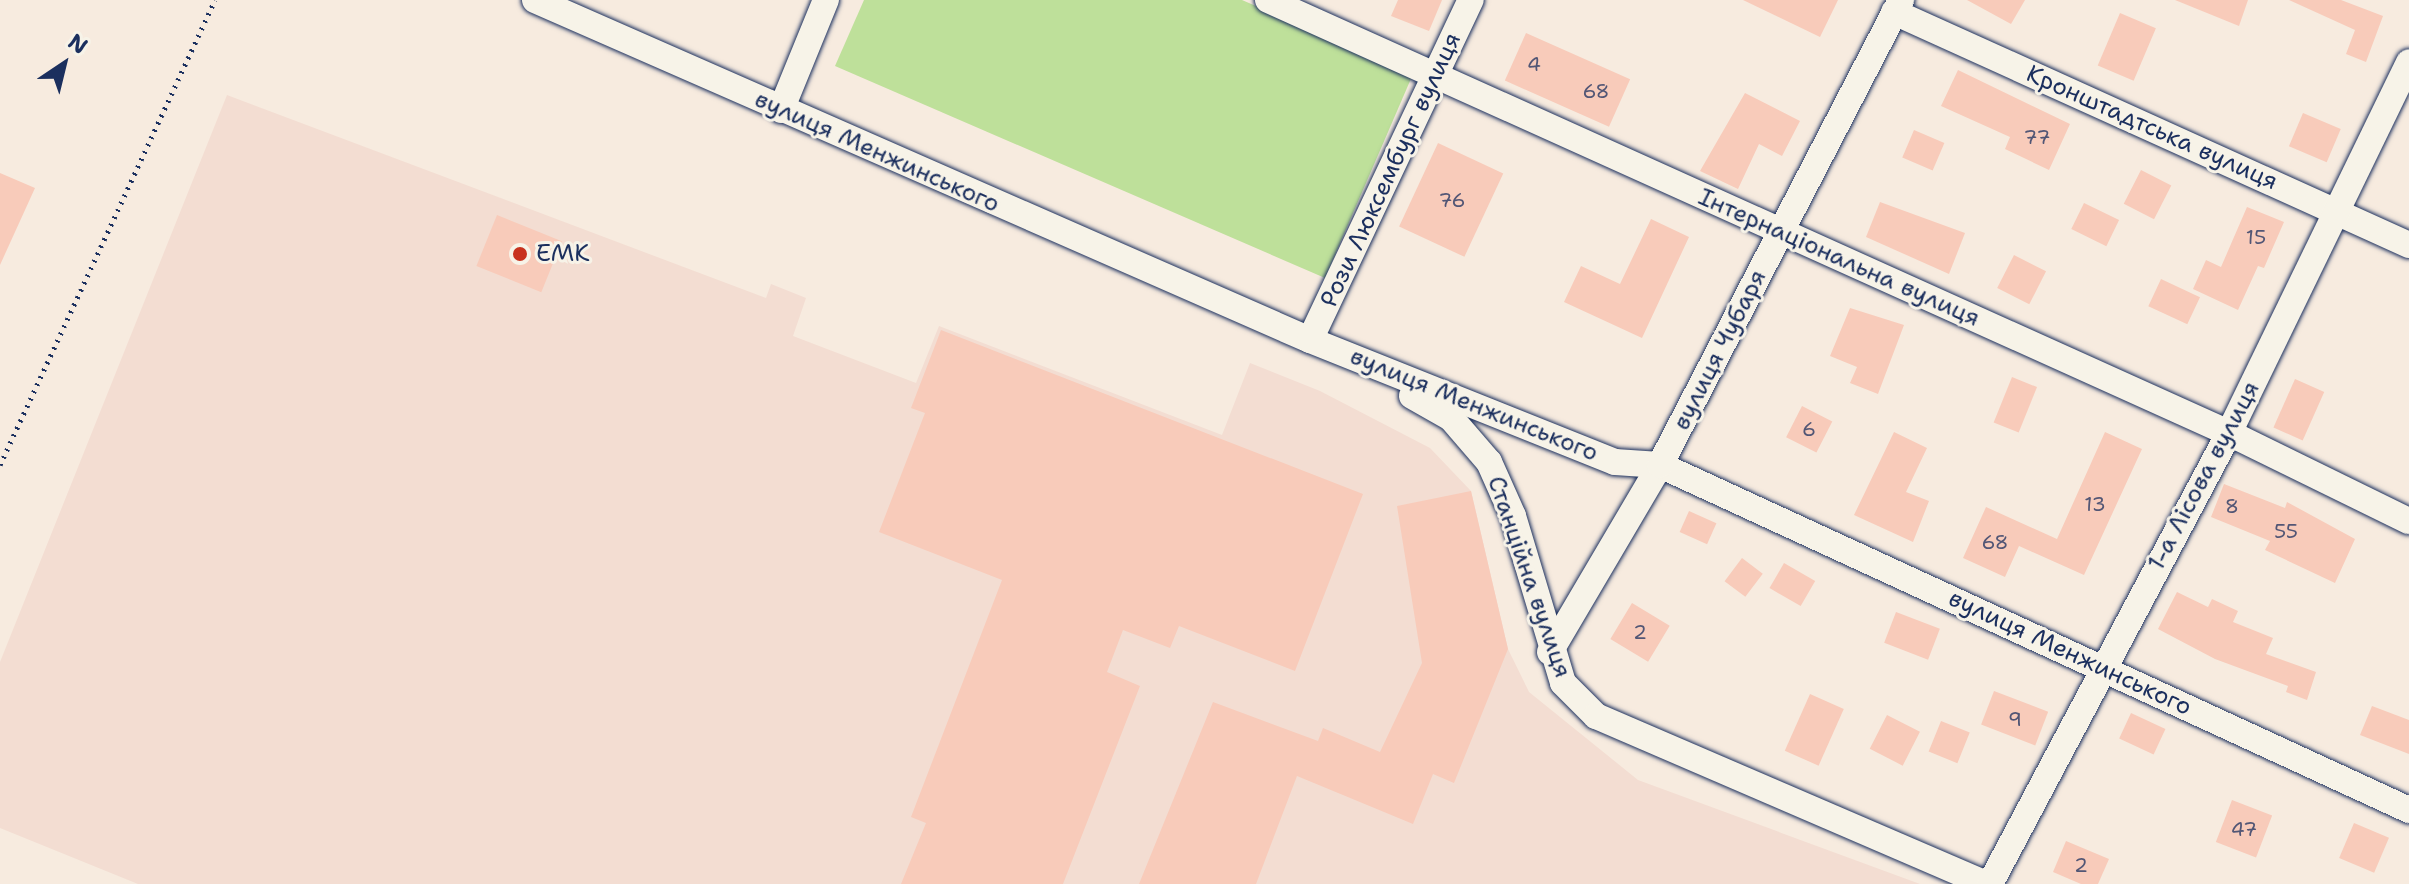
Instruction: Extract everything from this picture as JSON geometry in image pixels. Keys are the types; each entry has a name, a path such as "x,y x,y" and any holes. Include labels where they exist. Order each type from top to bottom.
{"street":[{"name":"вулиця Менжинського","path":"535,0 1310,340 1615,462 1660,465 2409,810"},
{"path":"781,110 826,0"},
{"name":"Інтернаціональна вулиця","path":"1268,0 2229,433 2409,521"},
{"name":"Рози Люксембург вулиця","path":"1310,340 1471,0"},
{"name":"Кронштадтська вулиця","path":"1898,6 2409,245"},
{"name":"вулиця Чубаря","path":"1550,652 1660,465 1898,6"},
{"name":"1-а Лісова вулиця","path":"1988,884 2101,667 2229,433 2339,212 2409,62"},
{"name":"Станційна вулиця","path":"1310,340 1451,418 1489,462 1513,516 1550,652 1563,683 1596,716 1988,884"}],"path":[{"path":"0,465 215,0"}],"shaded area":[{"path":"227,95 766,298 771,284 806,298 793,336 916,383 939,326 1222,435 1250,363 1320,391 1430,448 1471,491 1508,649 1529,692 1638,780 1920,884 138,884 0,828 0,662"}],"green space":[{"path":"864,0 1242,0 1413,74 1325,278 835,66"}],"building":[{"path":"1398,0 1442,0 1429,31 1391,16"},
{"path":"1743,0 1838,0 1820,37"},
{"path":"1967,0 2025,0 2011,24"},
{"path":"2175,0 2248,0 2239,26"},
{"path":"2289,0 2341,0 2383,16 2366,62 2346,54 2355,30"},
{"path":"2120,13 2156,28 2134,81 2098,65"},
{"path":"1526,33 1630,79 1609,127 1505,81"},
{"path":"1958,70 2070,124 2049,170 2005,149 2010,137 1941,106"},
{"path":"1745,93 1800,121 1782,156 1759,144 1738,189 1700,171"},
{"path":"2303,113 2341,129 2327,162 2289,146"},
{"path":"1914,130 1944,143 1933,171 1902,158"},
{"path":"1438,143 1503,173 1464,257 1399,226"},
{"path":"2141,170 2171,185 2154,219 2124,204"},
{"path":"0,173 35,188 0,265"},
{"path":"1880,202 1965,233 1949,274 1866,237"},
{"path":"2084,203 2119,220 2106,246 2071,229"},
{"path":"2247,207 2284,222 2264,268 2258,266 2238,310 2193,289 2206,260 2221,267"},
{"name":"ЕМК","path":"497,215 562,241 541,292 476,266"},
{"path":"1651,219 1689,237 1642,338 1564,302 1581,266 1620,284"},
{"path":"2014,255 2046,271 2029,304 1997,288"},
{"path":"2161,279 2200,297 2187,324 2148,306"},
{"path":"1850,308 1904,325 1878,394 1850,383 1857,367 1830,356"},
{"path":"941,330 1363,494 1295,671 1179,626 1170,648 1123,630 1107,672 1140,686 1063,884 901,884 926,823 911,817 1002,580 879,532 925,413 911,408"},
{"path":"2012,377 2037,387 2019,433 1994,422"},
{"path":"2295,379 2324,392 2303,440 2273,427"},
{"path":"1802,406 1832,421 1816,453 1786,437"},
{"path":"1894,432 1927,448 1906,492 1929,501 1913,542 1854,515"},
{"path":"2105,432 2142,449 2084,575 2019,546 2005,577 1963,558 1986,507 2057,539"},
{"path":"2224,484 2285,508 2287,502 2355,539 2335,583 2265,550 2270,541 2211,517"},
{"path":"1471,491 1508,649 1454,783 1433,774 1413,824 1297,776 1256,884 1139,884 1213,702 1318,741 1323,728 1380,752 1422,663 1397,506"},
{"path":"1689,511 1716,523 1707,544 1680,532"},
{"path":"1742,558 1763,574 1745,597 1725,581"},
{"path":"1784,563 1815,581 1801,606 1770,588"},
{"path":"2177,592 2208,607 2212,599 2238,611 2233,622 2273,638 2266,654 2316,672 2307,700 2286,692 2288,686 2215,659 2158,629"},
{"path":"1632,603 1670,626 1648,662 1610,639"},
{"path":"1896,612 1940,629 1928,660 1884,643"},
{"path":"1994,691 2048,712 2035,745 1981,725"},
{"path":"1810,694 1844,709 1819,766 1785,751"},
{"path":"2372,706 2409,720 2409,754 2360,735"},
{"path":"2131,713 2165,729 2154,754 2119,738"},
{"path":"1887,715 1920,732 1903,766 1870,749"},
{"path":"1941,721 1970,733 1957,763 1929,752"},
{"path":"2232,800 2272,815 2256,857 2216,842"},
{"path":"2354,823 2389,838 2374,873 2339,858"},
{"path":"2066,841 2109,859 2098,884 2081,884 2053,872"}],"place":[{"name":"ЕМК","path":"520,254"}]}
